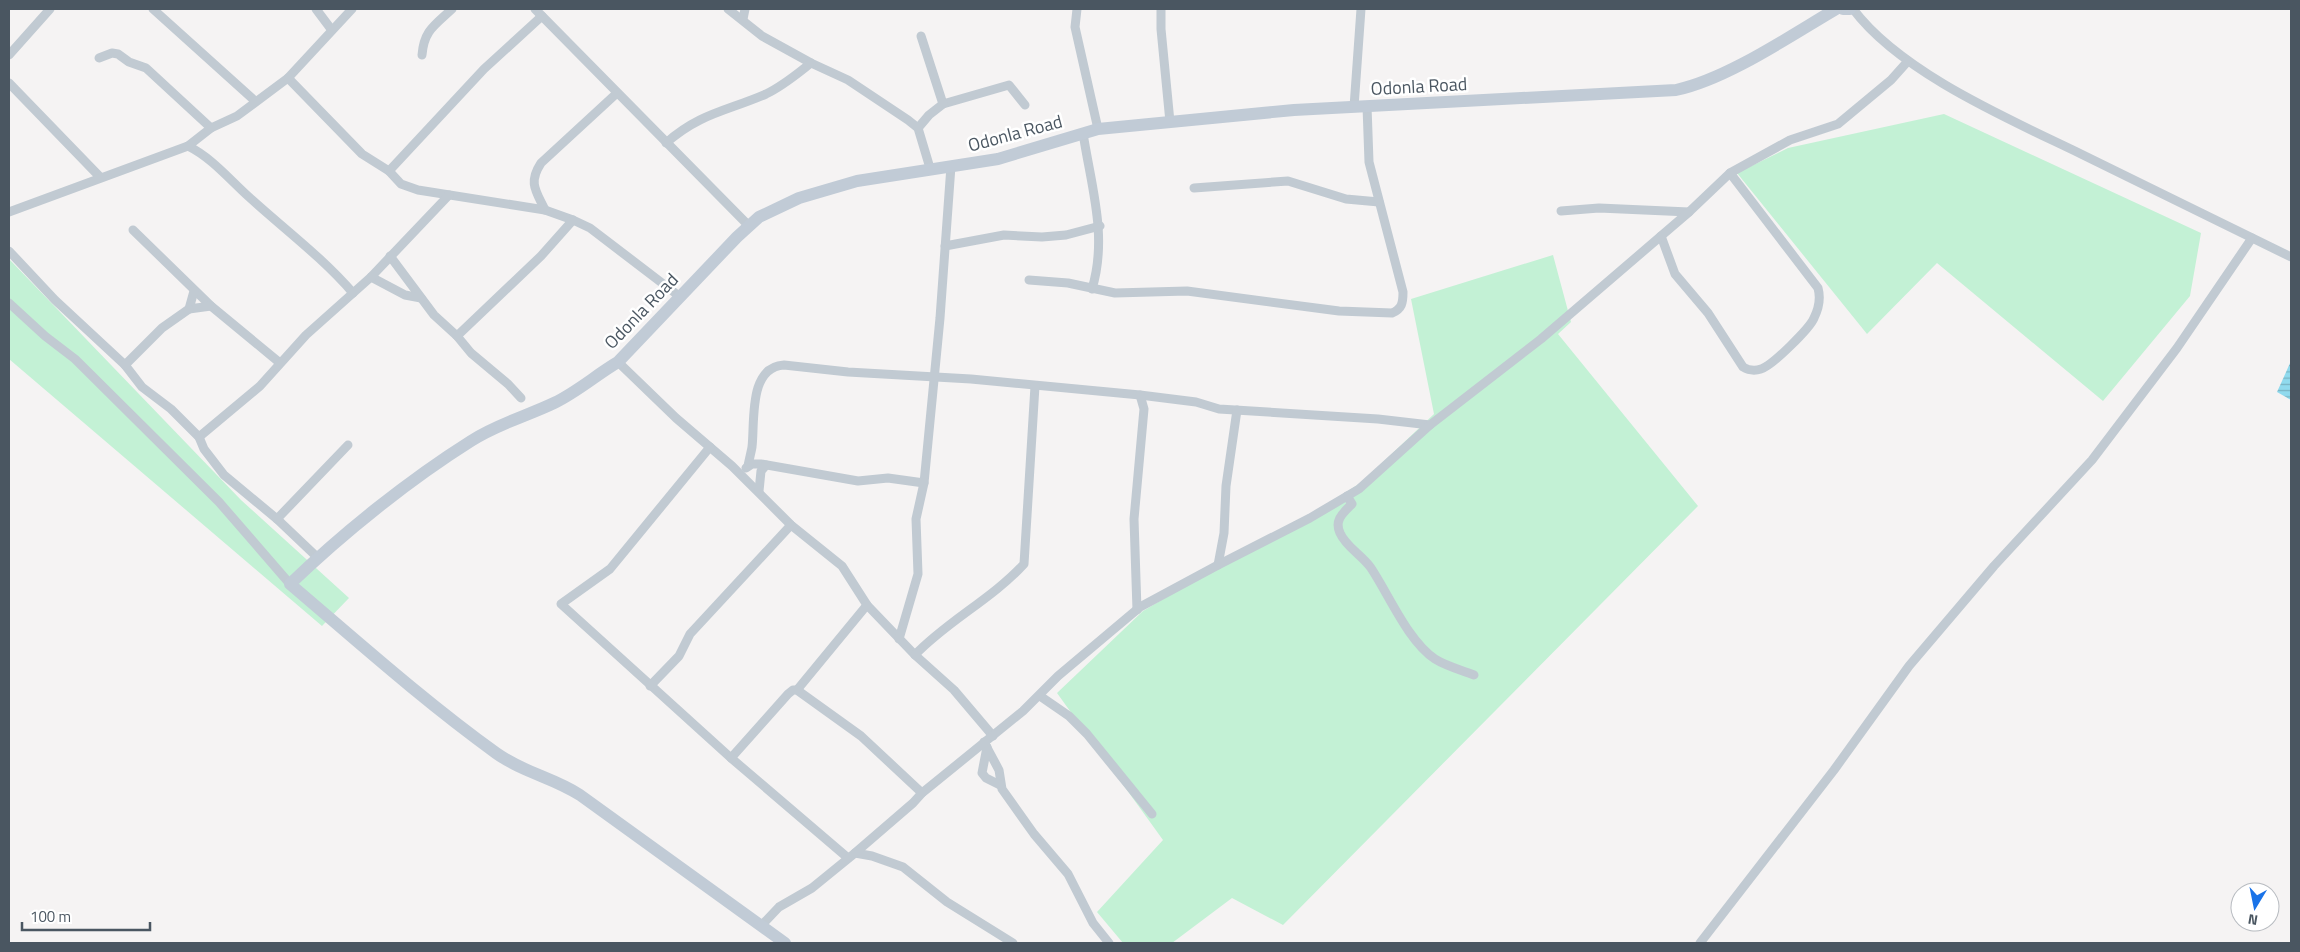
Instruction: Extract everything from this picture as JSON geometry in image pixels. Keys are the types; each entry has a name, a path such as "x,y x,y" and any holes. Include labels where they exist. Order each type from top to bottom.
{"street":[{"path":"9,54 50,9"},
{"path":"153,9 255,102"},
{"path":"316,9 331,29"},
{"path":"9,212 188,146 211,128 236,116 288,78 331,29 352,9"},
{"path":"422,55 426,34 452,9"},
{"path":"535,9 749,226"},
{"path":"728,9 762,36 811,63 848,80 918,128 930,168"},
{"path":"743,19 745,9"},
{"path":"1076,9 1075,27 1098,129"},
{"path":"1161,9 1161,29 1170,122"},
{"path":"1354,107 1361,9"},
{"name":"Odonla Road","path":"290,584 317,557 408,486 472,440 503,424 555,403 577,391 618,362 679,296 749,226 759,217 799,198 856,181 930,168 998,159 1098,129 1294,110 1609,95 1683,88 1709,80 1836,9"},
{"path":"1843,9 1851,9 1883,41 1908,61 1945,85 2026,127 2291,257"},
{"path":"389,171 484,69 542,16"},
{"path":"921,36 943,104"},
{"path":"99,58 112,53 118,54 129,62 146,68 211,128"},
{"path":"761,926 779,907 812,888 870,841 922,793 986,744 1040,696 1058,676 1132,617 1137,610 1218,565 1310,518 1359,489 1430,425 1541,339 1662,236 1730,173 1790,140 1838,124 1891,80 1908,61"},
{"path":"666,143 681,129 702,117 767,93 787,82 811,63"},
{"path":"288,78 362,154 389,171 400,184 449,195 545,210 574,220 590,228 679,296"},
{"path":"9,82 100,177"},
{"path":"918,128 929,115 943,104 1009,85 1025,104"},
{"path":"545,210 534,186 535,172 541,163 617,93"},
{"path":"1029,280 1068,282 1115,293 1187,291 1339,311 1392,313 1399,310 1403,302 1404,292 1369,162 1367,106"},
{"path":"1082,133 1100,226 1098,261 1092,289"},
{"path":"188,146 204,154 335,273 353,293"},
{"path":"899,639 918,574 916,518 924,484 946,246 951,166"},
{"path":"1662,236 1675,274 1708,313 1743,367 1752,370 1761,369 1785,351 1814,320 1820,304 1818,288 1730,173"},
{"path":"1194,188 1288,181 1346,199 1379,202"},
{"path":"199,437 260,386 306,335 371,277 449,195"},
{"path":"1561,211 1599,208 1689,212"},
{"path":"456,336 542,256 574,220"},
{"path":"946,246 1004,235 1042,237 1066,235 1100,226"},
{"path":"133,230 194,291 280,363"},
{"path":"1700,943 1834,770 1909,666 1994,566 2092,460 2178,348 2252,238"},
{"path":"9,251 55,300 124,366 142,387 171,409 199,437 204,449 224,475 277,519 317,557"},
{"path":"390,256 434,315 471,353 508,384 521,398"},
{"path":"371,277 405,295 421,298"},
{"path":"189,309 194,291"},
{"path":"9,303 45,336 75,359 219,502 290,584 399,677 496,753 521,769 565,786 785,943"},
{"path":"124,366 162,328 189,309 211,306"},
{"path":"618,362 676,418 740,473 792,525 842,566 867,605 915,655 954,690 993,736"},
{"path":"748,466 758,388 766,371 775,366 1035,386 1196,402 1219,409 1378,419 1430,425"},
{"path":"915,655 929,640 964,616 1024,564 1035,386"},
{"path":"1137,610 1134,519 1144,410 1140,396"},
{"path":"1218,565 1224,534 1226,486 1236,410"},
{"path":"277,519 348,445"},
{"path":"752,446 764,464"},
{"path":"710,447 610,569 561,604 730,758 852,855 872,856 903,867 947,902 1013,943"},
{"path":"740,473 748,466 764,464 858,481 888,478 924,484"},
{"path":"759,491 761,471 764,464"},
{"path":"1347,496 1352,504 1340,514 1338,523 1340,533 1345,542 1371,568 1418,643 1435,659 1474,675"},
{"path":"650,686 678,656 690,634 792,525"},
{"path":"730,758 788,694 793,690 797,690 867,605"},
{"path":"797,690 861,736 922,793"},
{"path":"1040,696 1069,716 1087,734 1152,814"},
{"path":"986,744 999,770 1000,785"},
{"path":"986,744 982,773 986,778 1000,785 1034,834 1068,874 1093,923 1109,943"},
{"path":"870,841 872,856"}],"green space":[{"path":"1944,114 2201,233 2190,296 2103,401 1937,263 1867,334 1737,173 1788,148"},
{"path":"1553,255 1571,322 1558,334 1698,506 1283,925 1232,898 1172,943 1123,943 1097,912 1163,840 1057,693 1143,611 1251,547 1310,515 1362,482 1434,414 1411,299"},
{"path":"9,259 241,500 349,598 322,626 9,359"}],"water":[{"path":"2291,361 2291,400 2277,392"}]}
